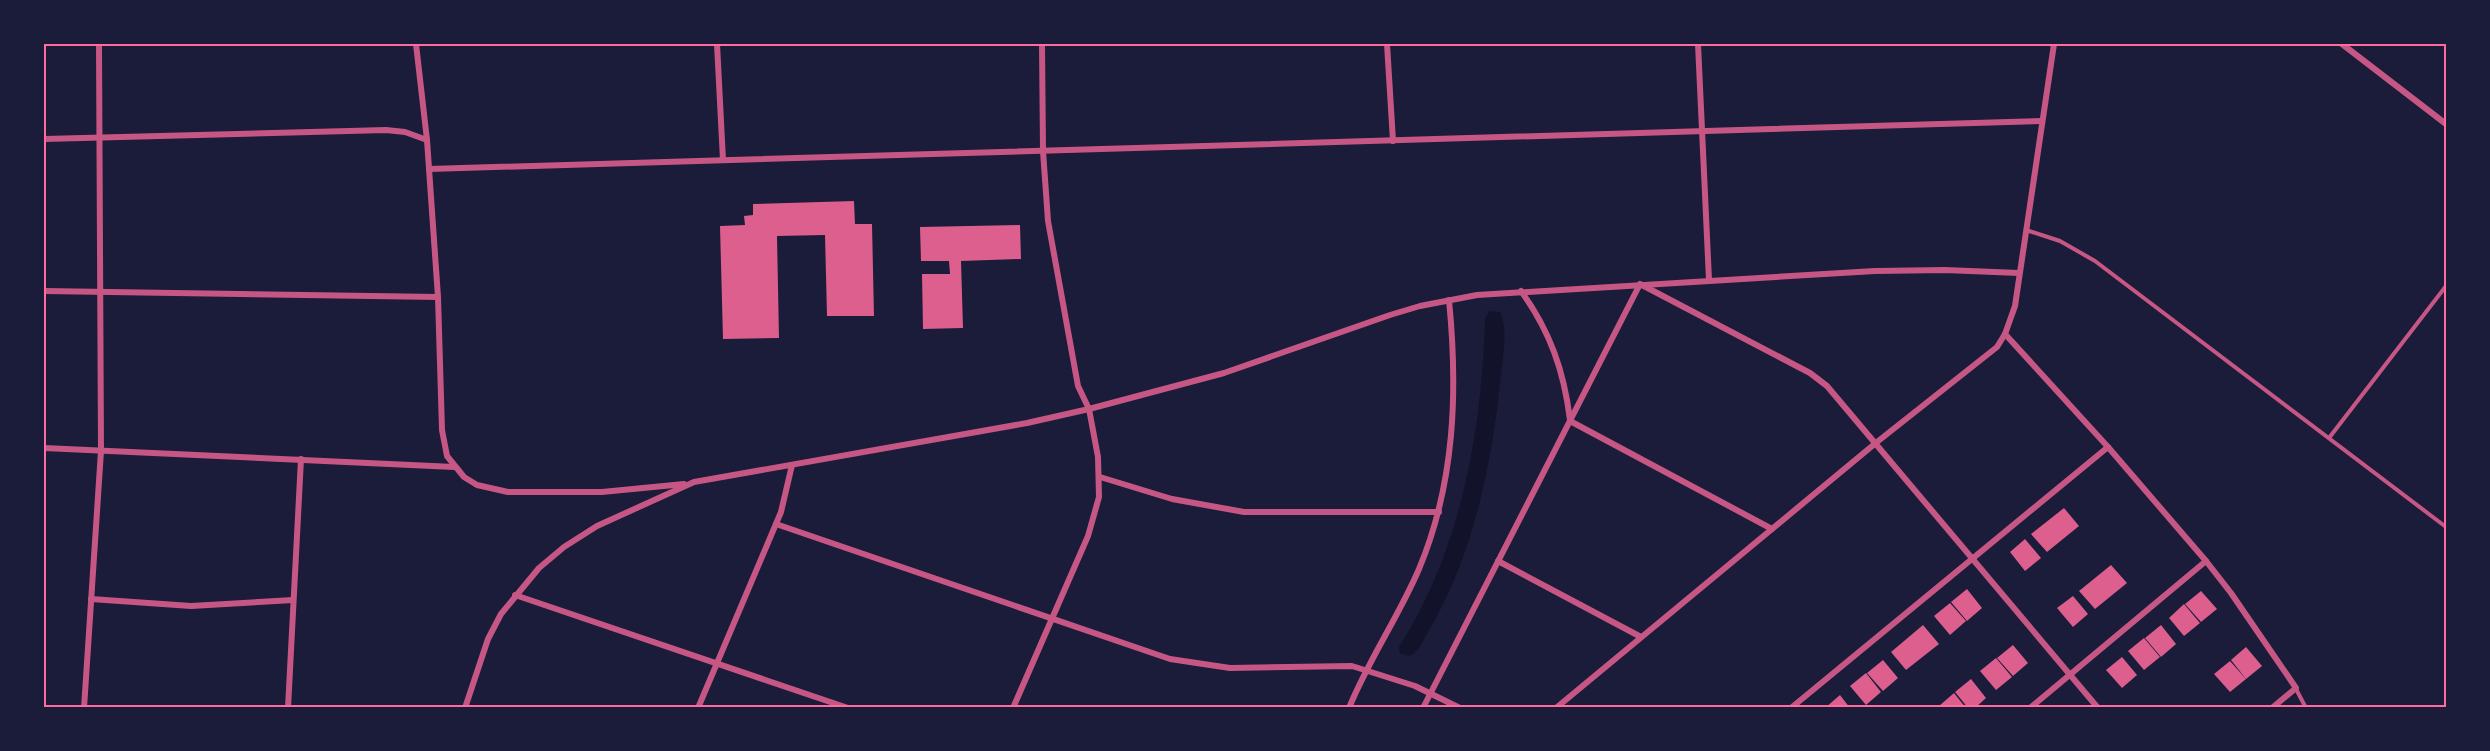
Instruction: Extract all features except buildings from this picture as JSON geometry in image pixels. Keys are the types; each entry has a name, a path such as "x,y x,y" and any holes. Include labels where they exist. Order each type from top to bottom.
{"street":[{"path":"84,708 100,451 99,44"},
{"path":"416,44 427,140 438,297 441,430 447,456 464,477 477,485 508,492 602,492 694,482 1027,423 1197,381 1390,315 1449,300 1521,291 1912,269 2019,273"},
{"path":"717,44 723,160"},
{"path":"1013,708 1095,518 1100,477 1089,409 1078,386 1048,222 1043,151 1041,44"},
{"path":"1387,44 1393,141"},
{"path":"1698,44 1709,280"},
{"path":"1556,708 1877,442 1989,355 2005,334 2015,306 2054,44"},
{"path":"2343,44 2446,124"},
{"path":"429,169 2042,121"},
{"path":"44,139 386,130 405,132 427,140"},
{"path":"1423,708 1640,284"},
{"path":"1640,284 1810,373 1842,401 2098,708"},
{"path":"44,291 438,297"},
{"path":"1521,291 1535,310 1555,349 1567,395 1570,421"},
{"path":"1349,708 1418,571 1439,512 1450,450 1455,384 1449,300"},
{"path":"2005,334 2108,447 2231,593 2296,688 2272,708"},
{"path":"1570,421 1772,529"},
{"path":"1791,708 2108,447"},
{"path":"44,448 454,467"},
{"path":"288,708 301,459"},
{"path":"698,708 776,524 786,496 792,465"},
{"path":"1100,477 1172,498 1244,512 1439,512"},
{"path":"465,708 488,639 501,614 539,568 564,547 618,516 694,482"},
{"path":"776,524 1142,651 1201,665 1261,668 1338,664 1367,669 1430,693 1460,708"},
{"path":"1498,561 1641,637"},
{"path":"2030,708 2206,561"},
{"path":"515,595 848,708"},
{"path":"91,599 191,606 293,600"}],"lane":[{"path":"2026,230 2060,241 2095,261 2446,527"},
{"path":"2329,438 2446,286"},
{"path":"2296,688 2306,708"}],"shaded area":[{"path":"1490,311 1500,312 1504,326 1504,343 1497,408 1486,474 1458,572 1423,641 1417,650 1408,656 1400,653 1399,647 1438,571 1453,530 1464,488 1479,403 1485,318"}]}
